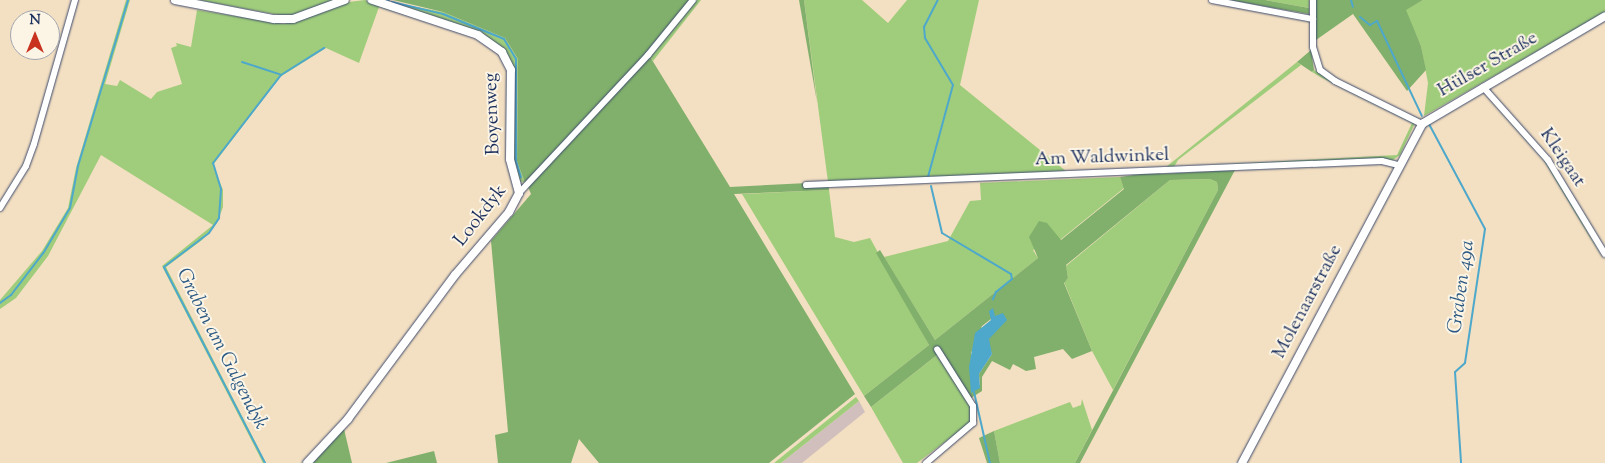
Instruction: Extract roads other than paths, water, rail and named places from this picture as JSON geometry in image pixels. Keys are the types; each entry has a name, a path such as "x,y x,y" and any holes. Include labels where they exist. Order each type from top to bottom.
{"street":[{"path":"0,208 26,166 34,144 58,72 75,0"},
{"path":"175,0 274,19 293,20 345,0"},
{"name":"Lookdyk","path":"307,463 348,419 455,275 509,212 519,193 648,55 693,0"},
{"path":"1212,0 1313,18"},
{"path":"1313,0 1314,54 1323,74 1422,124"},
{"name":"Boyenweg","path":"374,1 478,35 502,52 511,70 510,159 519,193"},
{"name":"Hülser Straße","path":"1402,157 1422,124 1605,16"},
{"name":"Kleigaat","path":"1483,87 1548,160 1605,254"},
{"name":"Molenaarstraße","path":"1242,463 1402,157"},
{"name":"Am Waldwinkel","path":"806,185 1382,162 1398,165"},
{"path":"926,463 974,423 973,406 937,349"}],"water":[{"path":"993,308 995,316 1003,313 1007,320 989,339 992,354 979,374 980,388 971,393 969,367 975,333 991,320 989,311"}],"waterway":[{"path":"0,303 11,295 44,252 70,208 78,166 128,0"},
{"path":"928,177 953,85 925,38 924,27 938,0"},
{"name":"Graben 49a","path":"1351,0 1353,7"},
{"path":"392,2 443,14 504,39 516,59 516,161 521,177"},
{"name":"Graben 49a","path":"1360,17 1370,25 1377,21 1422,116"},
{"name":"Graben am Galgendyk","path":"265,463 164,267 209,233 219,218 221,189 213,163 281,75 324,48"},
{"path":"242,62 280,74"},
{"name":"Graben 49a","path":"1429,124 1485,229 1465,363 1455,372 1461,463"},
{"path":"931,186 942,233 1011,274 1012,279 996,292 993,299"},
{"path":"974,392 990,463"}]}
